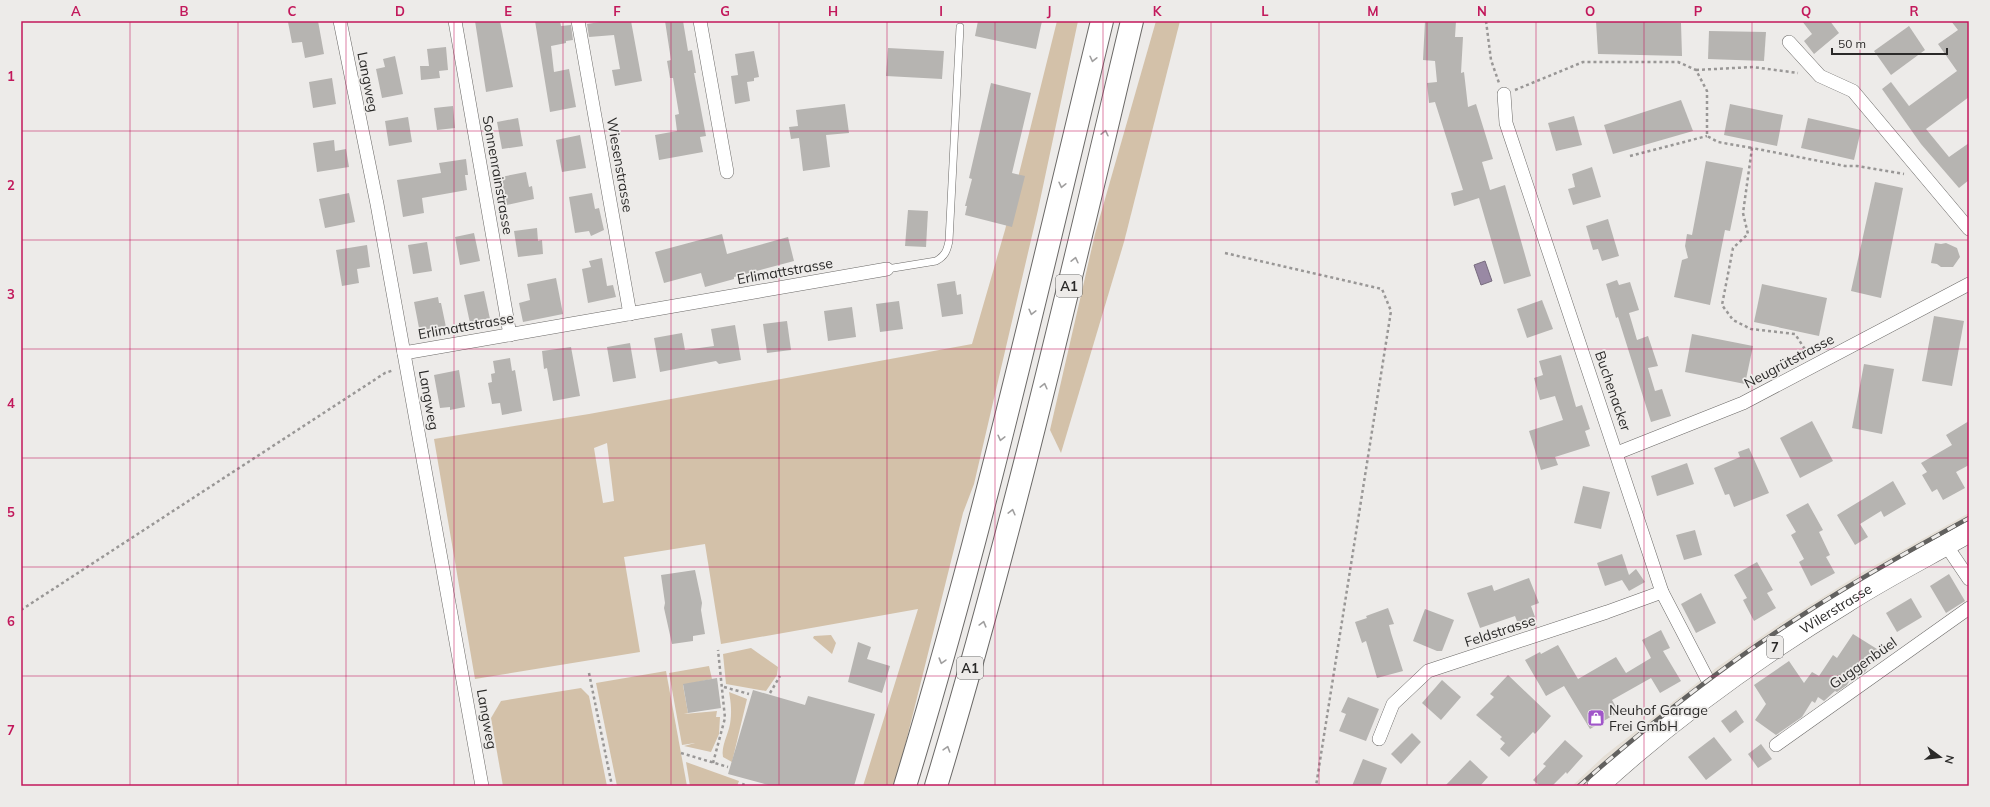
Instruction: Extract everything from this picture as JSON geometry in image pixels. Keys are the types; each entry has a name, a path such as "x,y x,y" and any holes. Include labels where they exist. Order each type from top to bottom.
{"highway":[{"name":"A1","path":"905,786 951,627 995,464 1102,21"},
{"name":"A1","path":"936,786 980,635 1023,469 1132,21"}],"main road":[{"name":"Wilerstrasse","path":"1598,786 1626,760 1713,690 1780,644 1848,600 1969,532"}],"street":[{"name":"Langweg","path":"340,21 377,204 482,786"},
{"name":"Sonnenrainstrasse","path":"455,21 510,334"},
{"name":"Wiesenstrasse","path":"578,21 630,314"},
{"path":"700,21 727,172"},
{"path":"1789,42 1820,76 1853,91 1969,229"},
{"name":"Buchenacker","path":"1504,94 1506,123 1662,592 1713,690"},
{"name":"Erlimattstrasse","path":"405,360 510,334 887,269"},
{"name":"Neugrütstrasse","path":"1617,453 1743,403 1969,284"},
{"path":"1946,545 1969,578"},
{"name":"Feldstrasse","path":"1379,739 1393,704 1428,671 1607,612 1662,592"},
{"name":"Guggenbüel","path":"1776,745 1969,608"}],"lane":[{"name":"Erlimattstrasse","path":"887,269 936,261 943,257 947,251 949,241 960,27"}],"path":[{"path":"1486,21 1491,60 1504,94 1583,62 1678,62 1696,70 1753,67 1820,76"},
{"path":"1696,70 1707,90 1707,136"},
{"path":"1630,156 1707,136 1718,142 1845,166 1857,166 1926,178"},
{"path":"1752,148 1742,213 1748,234 1733,248 1722,305 1733,320 1751,329 1795,334 1815,366"},
{"path":"1225,253 1382,289 1391,311 1316,786"},
{"path":"21,610 405,360"},
{"path":"713,763 725,718 718,650"},
{"path":"589,673 612,786"},
{"path":"770,693 780,676"},
{"path":"724,687 749,694"},
{"path":"681,753 728,767"},
{"path":"743,786 744,782"}],"shaded area":[{"path":"1057,21 1078,21 1038,210 974,484 963,513 895,786 863,786 918,609 721,644 705,544 624,557 640,652 475,679 434,439 589,414 972,344 1005,230","holes":["607,443 614,501 603,503 594,448"]},
{"path":"1156,21 1180,21 1124,242 1061,453 1050,430 1095,234"},
{"path":"1485,261 1492,281 1481,285 1474,265"},
{"path":"1969,513 1969,523 1607,766 1586,786 1572,786 1604,756 1716,668 1781,623 1863,572"},
{"path":"831,635 836,643 832,654 813,638 814,636"},
{"path":"751,648 778,667 777,675 766,691 726,684 723,654"},
{"path":"709,666 712,679 683,685 688,713 684,714 717,711 716,717 720,717 719,734 711,752 684,746 695,743 682,745 669,673"},
{"path":"666,671 687,786 617,786 596,683"},
{"path":"581,688 589,696 607,786 503,786 491,718 501,701"},
{"path":"729,692 747,699 732,762 723,757 724,745 731,720"},
{"path":"686,762 739,781 737,786 690,786"}],"building":[{"path":"318,21 324,54 305,58 302,42 292,43 288,22"},
{"path":"475,21 500,21 513,87 486,92"},
{"path":"535,21 560,21 561,26 571,25 573,40 551,46 554,72 569,69 576,107 550,112"},
{"path":"606,21 631,21 642,81 615,86 612,70 620,69 614,35 589,37 587,24"},
{"path":"665,21 683,21 688,51 692,50 696,73 694,73 706,136 700,137 703,152 659,160 655,135 677,131 675,115 679,114 673,78 670,78 667,61 671,60"},
{"path":"978,21 1042,21 1036,49 975,36"},
{"path":"1425,21 1456,21 1455,37 1463,37 1461,73 1464,72 1468,107 1476,104 1493,159 1482,162 1490,190 1505,185 1531,276 1504,284 1479,198 1454,206 1451,193 1463,190 1435,102 1429,103 1427,83 1437,82 1435,61 1423,60"},
{"path":"1596,21 1681,23 1682,56 1598,54"},
{"path":"1802,21 1830,21 1839,33 1814,54 1804,41 1812,34"},
{"path":"1951,21 1969,21 1969,97 1926,129 1949,157 1969,143 1969,180 1959,188 1921,144 1882,89 1891,82 1909,106 1957,71 1938,44 1958,30"},
{"path":"1909,26 1925,50 1891,75 1874,51"},
{"path":"1709,31 1766,32 1764,61 1708,59"},
{"path":"446,47 448,70 439,71 440,78 421,80 420,66 429,66 427,49"},
{"path":"888,48 944,51 942,79 886,76"},
{"path":"754,51 759,77 754,78 754,81 747,82 750,101 735,104 731,76 738,75 735,54"},
{"path":"395,56 403,94 382,98 376,69 385,67 383,59"},
{"path":"332,78 336,104 313,108 309,82"},
{"path":"991,83 1031,93 1012,173 1025,176 1012,227 965,215 967,206 965,206 972,179 969,178"},
{"path":"1681,100 1693,131 1613,154 1604,125"},
{"path":"845,104 849,133 826,135 830,167 803,171 799,138 791,139 789,127 798,126 796,110"},
{"path":"1730,104 1783,115 1777,146 1724,135"},
{"path":"453,106 455,128 437,130 434,108"},
{"path":"1574,116 1582,145 1556,151 1548,123"},
{"path":"408,117 412,142 389,146 385,121"},
{"path":"518,118 523,146 502,149 497,122"},
{"path":"1808,118 1861,130 1854,160 1801,148"},
{"path":"580,135 586,168 562,172 556,140"},
{"path":"334,140 335,151 346,149 349,167 317,172 313,143"},
{"path":"466,159 468,175 465,175 467,190 422,198 424,213 403,217 397,180 441,173 439,163"},
{"path":"1706,161 1743,168 1730,231 1725,230 1710,305 1674,297 1682,260 1688,258 1685,246 1687,234 1692,235"},
{"path":"1592,167 1601,197 1573,205 1568,189 1575,187 1572,174"},
{"path":"526,172 529,187 532,186 534,199 507,205 501,177"},
{"path":"1875,182 1903,188 1881,298 1851,291"},
{"path":"349,193 355,222 325,228 319,199"},
{"path":"592,193 595,209 599,208 604,230 591,236 589,231 575,233 569,197"},
{"path":"908,210 928,211 926,247 905,246"},
{"path":"1608,219 1619,256 1602,261 1598,249 1593,250 1586,226"},
{"path":"537,228 538,241 542,240 543,254 518,257 514,231"},
{"path":"474,233 480,261 460,265 455,237"},
{"path":"722,234 727,254 788,237 794,261 734,277 734,279 705,287 701,273 664,283 655,252"},
{"path":"427,242 432,271 413,274 408,245"},
{"path":"1935,243 1946,243 1957,248 1960,257 1953,267 1941,267 1937,264 1931,263"},
{"path":"367,245 370,267 357,269 359,283 342,286 336,250"},
{"path":"602,258 607,286 613,285 616,297 588,303 582,269 591,267 589,261"},
{"path":"556,278 563,314 523,322 519,303 530,300 527,284"},
{"path":"1617,280 1619,285 1630,282 1639,310 1629,313 1637,340 1648,336 1658,366 1648,368 1655,391 1662,389 1671,416 1651,422 1606,284"},
{"path":"955,281 957,295 961,294 963,314 942,317 937,284"},
{"path":"1762,284 1827,298 1819,336 1754,322"},
{"path":"484,291 490,319 470,323 464,295"},
{"path":"438,297 439,303 441,303 446,327 420,333 414,302"},
{"path":"1542,300 1553,329 1527,338 1517,309"},
{"path":"899,301 903,329 880,332 876,304"},
{"path":"852,307 856,337 828,341 824,311"},
{"path":"1934,316 1964,321 1952,386 1922,381"},
{"path":"787,321 791,350 767,353 763,324"},
{"path":"735,325 741,360 719,364 716,361 660,372 654,338 682,333 685,350 714,346 711,329"},
{"path":"1692,334 1753,346 1745,384 1685,372"},
{"path":"630,343 636,378 613,382 607,347"},
{"path":"571,347 580,396 553,401 547,368 544,369 542,351"},
{"path":"1561,355 1576,407 1582,405 1590,429 1585,431 1590,446 1555,457 1558,465 1541,470 1529,431 1563,420 1555,396 1540,400 1534,378 1543,375 1539,361"},
{"path":"510,358 512,371 515,370 522,411 502,415 500,403 492,404 488,383 492,382 491,374 495,373 493,361"},
{"path":"1864,364 1894,369 1882,434 1852,428"},
{"path":"459,370 465,407 450,410 450,407 440,408 434,375"},
{"path":"1812,421 1833,461 1800,478 1780,438"},
{"path":"1969,421 1969,465 1956,472 1965,488 1943,500 1937,489 1932,492 1922,475 1927,472 1921,463 1952,445 1946,435"},
{"path":"1749,448 1769,493 1734,507 1729,494 1725,495 1714,468 1740,457 1738,452"},
{"path":"1687,463 1694,484 1657,496 1651,476"},
{"path":"1893,481 1906,504 1884,517 1881,511 1860,524 1868,537 1855,545 1837,515"},
{"path":"1583,486 1610,492 1601,529 1574,523"},
{"path":"1808,503 1823,530 1819,532 1830,555 1826,557 1835,573 1811,586 1799,562 1804,559 1791,535 1796,532 1786,515"},
{"path":"1695,530 1702,555 1684,560 1676,535"},
{"path":"1622,554 1629,575 1636,569 1645,582 1629,591 1622,580 1605,586 1597,563"},
{"path":"1757,562 1773,590 1767,593 1776,608 1754,621 1743,600 1747,598 1734,575"},
{"path":"695,570 702,603 701,610 705,634 693,636 693,641 672,644 664,608 665,603 661,575"},
{"path":"1949,574 1965,601 1946,613 1930,586"},
{"path":"1529,578 1539,603 1531,606 1535,617 1518,624 1515,616 1480,628 1467,593 1492,585 1494,591"},
{"path":"1701,593 1716,623 1696,633 1681,604"},
{"path":"1911,598 1922,617 1897,632 1886,613"},
{"path":"1388,608 1394,624 1389,625 1403,671 1377,678 1366,641 1362,643 1355,622 1367,618 1366,616"},
{"path":"1425,609 1454,620 1442,651 1437,651 1413,641"},
{"path":"1661,630 1670,648 1663,651 1681,681 1660,693 1651,678 1612,700 1619,712 1590,729 1564,686 1546,696 1525,660 1558,645 1578,679 1616,657 1626,673 1651,658 1642,640"},
{"path":"1853,634 1877,649 1865,672 1857,678 1853,675 1847,685 1837,692 1835,691 1824,701 1818,697 1815,703 1812,701 1802,717 1776,735 1755,720 1766,704 1754,685 1789,661 1804,683 1812,672 1819,676 1833,655 1837,658"},
{"path":"858,642 871,647 867,659 890,666 882,693 848,682"},
{"path":"1508,675 1551,716 1535,734 1533,732 1509,757 1500,749 1505,743 1500,739 1502,737 1476,715 1494,697 1490,694"},
{"path":"717,678 721,708 688,713 683,684"},
{"path":"1442,680 1461,697 1441,720 1422,703"},
{"path":"753,690 805,705 808,696 875,714 854,786 772,786 728,774"},
{"path":"1348,697 1379,709 1366,741 1339,731 1346,714 1341,712"},
{"path":"1736,710 1744,722 1730,733 1721,721"},
{"path":"1412,733 1421,742 1401,764 1391,754"},
{"path":"1714,737 1732,760 1706,780 1688,757"},
{"path":"1565,740 1583,756 1567,774 1566,772 1552,786 1540,786 1533,780 1546,766 1543,764"},
{"path":"1761,744 1772,759 1758,768 1748,754"},
{"path":"1363,759 1387,768 1380,786 1352,786"},
{"path":"1470,760 1488,777 1480,786 1445,786"}],"railway":[{"path":"1579,786 1661,716 1777,631 1847,587 1969,518"}],"place":[{"name":"Neuhof Garage Frei GmbH","path":"1596,718"}]}
